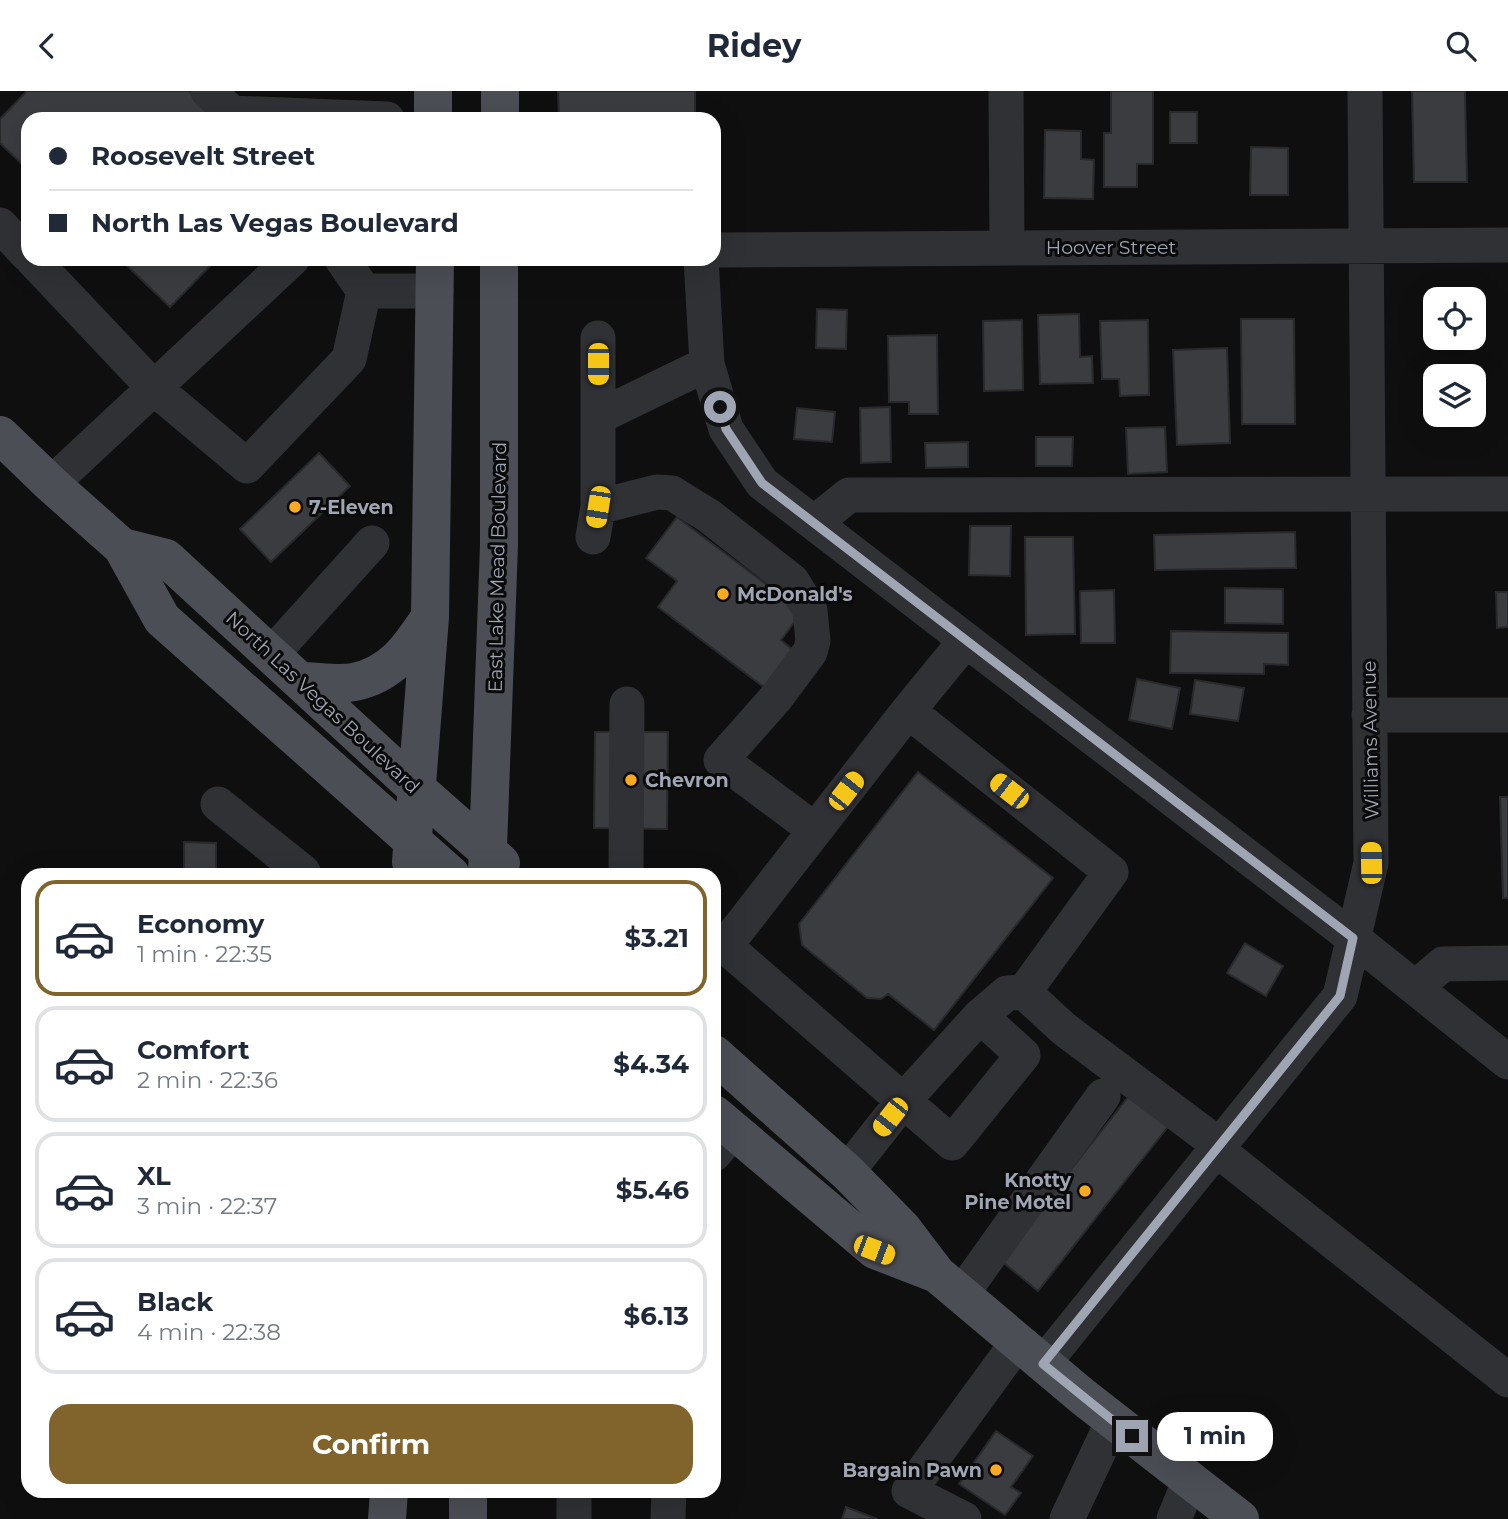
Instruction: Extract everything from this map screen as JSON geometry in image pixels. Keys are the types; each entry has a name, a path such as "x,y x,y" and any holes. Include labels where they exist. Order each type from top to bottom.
{"main road":[{"path":"433,91 433,112"},
{"path":"500,91 500,112"},
{"name":"East Lake Mead Boulevard","path":"496,867 499,266"},
{"path":"412,858 430,617 436,275"},
{"name":"North Las Vegas Boulevard","path":"0,435 122,547 162,619 412,858 434,868"},
{"name":"North Las Vegas Boulevard","path":"122,547 166,558 416,788 496,867"},
{"path":"300,681 352,682 375,675 407,651 430,617"},
{"path":"721,1060 847,1172 902,1228 949,1285 1113,1421 1240,1519"},
{"path":"721,1134 874,1250 949,1285"},
{"path":"387,1519 388,1498"},
{"path":"468,1498 468,1519"}],"street":[{"path":"208,91 231,112"},
{"path":"356,112 357,91"},
{"path":"1006,91 1007,248"},
{"name":"Williams Avenue","path":"964,1519 909,1490 1218,1147 1340,996 1371,863 1365,91"},
{"path":"0,225 21,248"},
{"name":"Hoover Street","path":"721,250 1508,245"},
{"path":"39,266 154,389 247,466 349,359 364,291 347,266"},
{"path":"51,484 285,266"},
{"path":"701,266 707,364 726,429 762,483 1353,938 1508,1062"},
{"path":"364,291 436,275"},
{"path":"598,338 595,522 629,497 657,492 672,493 709,516 792,581 810,610 813,641 810,652 775,699 721,760 815,830"},
{"path":"598,417 707,364"},
{"path":"814,523 849,495 1508,494"},
{"path":"271,655 372,544"},
{"path":"966,640 725,946 951,1143 1023,1055 980,1016"},
{"path":"626,868 627,704"},
{"path":"908,711 1111,871 1024,992"},
{"path":"1369,715 1508,715"},
{"path":"218,804 298,868"},
{"path":"1416,987 1443,964 1508,963"},
{"path":"847,1172 903,1101 980,1016 1007,993 1024,992 1064,1029 1218,1147 1508,1380"},
{"path":"949,1285 1103,1096"},
{"path":"1067,1519 1113,1421"},
{"path":"1174,1519 1190,1480"},
{"path":"574,1519 575,1498"},
{"path":"668,1519 669,1498"}],"building":[{"path":"27,91 189,91 211,112 21,112 21,163 0,143 0,119"},
{"path":"558,91 695,91 695,112 559,112"},
{"path":"1111,91 1153,91 1153,164 1137,164 1137,187 1104,187 1104,133 1111,133"},
{"path":"1412,91 1465,91 1467,182 1414,182"},
{"path":"1170,112 1197,112 1197,143 1170,143"},
{"path":"1045,130 1081,131 1081,159 1094,160 1093,199 1044,198"},
{"path":"1251,147 1288,148 1288,195 1250,195"},
{"path":"127,266 210,266 170,307"},
{"path":"817,309 847,310 846,349 816,348"},
{"path":"1079,314 1080,357 1092,356 1093,383 1040,384 1038,315"},
{"path":"1241,319 1294,319 1295,424 1242,424"},
{"path":"1022,320 1023,390 984,391 983,321"},
{"path":"1148,320 1149,395 1120,396 1119,379 1102,379 1100,321"},
{"path":"937,335 938,414 909,414 909,402 889,402 888,336"},
{"path":"1227,348 1230,443 1177,445 1173,350"},
{"path":"890,407 891,462 861,463 860,408"},
{"path":"797,408 835,412 832,442 794,439"},
{"path":"1165,427 1167,472 1128,474 1126,428"},
{"path":"1036,437 1073,437 1072,466 1036,466"},
{"path":"968,442 968,467 926,468 925,443"},
{"name":"7-Eleven","path":"319,453 350,486 271,562 240,529"},
{"name":"McDonald's","path":"677,517 799,609 799,616 781,640 793,650 765,688 658,607 677,581 646,558"},
{"path":"970,526 1011,526 1010,576 969,575"},
{"path":"1295,532 1296,568 1155,570 1154,535"},
{"path":"1025,537 1073,537 1075,634 1026,635"},
{"path":"1225,588 1283,589 1283,624 1225,623"},
{"path":"1114,590 1115,643 1081,643 1080,591"},
{"path":"1496,592 1508,592 1508,627 1497,628"},
{"path":"1171,631 1288,633 1288,665 1264,664 1264,674 1170,673"},
{"path":"1137,679 1180,688 1172,729 1129,720"},
{"path":"1195,680 1244,688 1238,721 1190,714"},
{"path":"595,732 668,732 667,829 594,828"},
{"path":"918,772 1053,878 934,1030 888,994 881,999 867,998 802,945 799,924"},
{"path":"1500,797 1508,797 1508,898 1503,898"},
{"path":"184,842 216,843 216,868 184,868"},
{"path":"1245,943 1283,966 1266,996 1227,973"},
{"name":"Knotty Pine Motel","path":"1132,1092 1171,1123 1038,1291 1000,1260"},
{"name":"Bargain Pawn","path":"996,1431 1033,1456 1011,1487 1021,1493 1005,1515 959,1484"},
{"path":"846,1507 877,1519 842,1519"}],"place":[{"name":"7-Eleven","path":"295,507"},
{"name":"McDonald's","path":"723,594"},
{"name":"Chevron","path":"631,780"},
{"name":"Knotty Pine Motel","path":"1085,1191"},
{"name":"Bargain Pawn","path":"996,1470"}],"route":[{"path":"720,407 726,429 762,483 1353,938 1340,996 1043,1364 1132,1436"}]}
